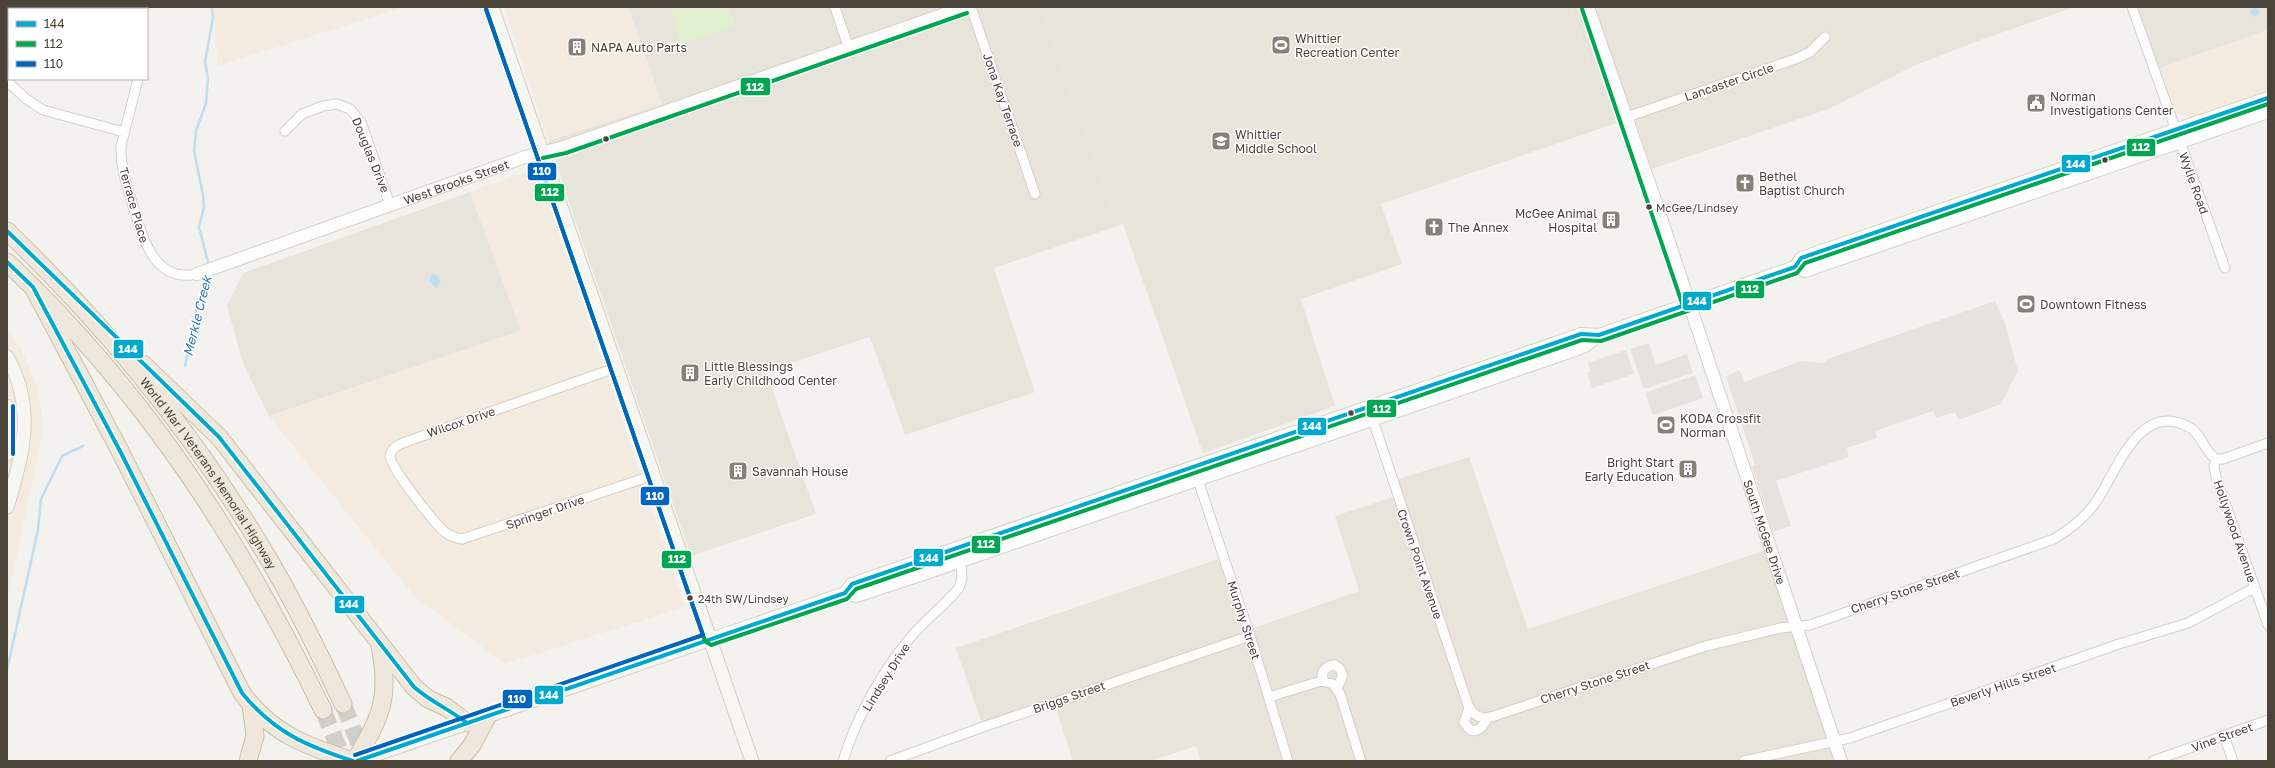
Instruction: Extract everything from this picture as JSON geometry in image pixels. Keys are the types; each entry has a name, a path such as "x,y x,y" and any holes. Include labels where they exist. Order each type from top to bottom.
{"highway":[{"name":"World War I Veterans Memorial Highway","path":"7,231 81,305 171,414 227,492 286,590 343,704"},
{"name":"World War I Veterans Memorial Highway","path":"7,262 66,320 126,388 212,508 272,608 323,710"},
{"path":"33,287 120,451 235,680 251,705 266,720 296,741 310,748 355,761 377,723 384,694 385,668 379,643"},
{"path":"81,305 219,437 379,643 422,694 446,707 467,723"},
{"path":"248,761 255,736 251,705"},
{"path":"460,761 472,745 487,716"}],"main road":[{"path":"492,7 618,367 752,761"},
{"path":"7,357 16,372 25,406 21,460 7,508"},
{"path":"7,406 7,454"},
{"path":"355,761 711,639"}],"street":[{"path":"835,7 848,46"},
{"name":"West Brooks Street","path":"197,274 542,152 585,140 848,46 965,7"},
{"name":"Jona Kay Terrace","path":"971,7 1035,194"},
{"name":"South McGee Drive","path":"1588,7 1627,117 1841,761"},
{"name":"Wylie Road","path":"2132,7 2174,130 2225,268"},
{"name":"Lancaster Circle","path":"1627,117 1798,58 1810,52 1825,37"},
{"name":"Terrace Place","path":"138,80 121,146 123,170 146,246 153,258 165,268 182,274 197,274"},
{"path":"7,81 25,98 43,110 124,132"},
{"path":"711,639 846,593 856,596 926,574 1478,384 1585,346 1599,335 1795,267 1801,258 2268,98"},
{"name":"Douglas Drive","path":"285,131 302,114 323,106 337,104 350,109 361,122 390,205"},
{"path":"1795,267 1805,271 2268,112"},
{"path":"846,593 852,584 1473,370 1581,334 1599,335"},
{"name":"Wilcox Drive","path":"438,525 393,467 390,456 394,448 411,440 618,367"},
{"path":"1473,370 1478,384"},
{"path":"1440,382 1445,395"},
{"name":"Crown Point Avenue","path":"1373,420 1469,708 1473,714 1483,718 1484,725 1479,730 1470,730 1464,722 1469,708"},
{"name":"Cherry Stone Street","path":"1483,718 1706,646 1810,624 2057,537 2085,516 2135,437 2154,424 2170,421 2190,427 2204,442 2209,454 2216,459"},
{"path":"2216,459 2268,443"},
{"name":"Hollywood Avenue","path":"2216,459 2214,466 2216,477 2268,625"},
{"path":"1201,464 1202,478"},
{"name":"Springer Drive","path":"438,525 446,533 455,538 467,538 654,474"},
{"path":"1165,476 1170,489"},
{"name":"Murphy Street","path":"1202,478 1288,761"},
{"path":"958,547 961,561"},
{"path":"921,560 926,574"},
{"name":"Lindsey Drive","path":"843,761 852,735 893,661 910,638 958,588 962,578 961,561"},
{"name":"Beverly Hills Street","path":"1744,761 1834,742 2127,642 2188,623 2254,588"},
{"name":"Briggs Street","path":"890,761 980,728 1250,636"},
{"path":"1337,688 1324,681 1322,675 1326,667 1335,665 1340,669 1343,675 1337,688 1361,761"},
{"path":"1269,696 1324,681"},
{"name":"Vine Street","path":"2153,761 2268,720"},
{"path":"2224,736 2233,761"}],"shaded area":[{"path":"213,7 404,7 218,66"},
{"path":"504,7 628,7 662,104 548,141"},
{"path":"628,7 1040,7 1116,219 1590,63 1571,7 2075,7 1983,39 1911,67 1831,108 1652,169 1634,117 1381,204 1402,264 1301,299 1335,406 1203,453 1123,224 994,268 1035,392 905,435 870,337 766,371 816,514 691,556 548,141 662,104"},
{"name":"Whittier Middle School","path":"1040,7 1571,7 1590,64 1116,219"},
{"path":"2135,7 2268,7 2268,30 2160,68 2154,63"},
{"path":"2268,30 2268,94 2241,100 2190,118 2177,113 2160,68"},
{"path":"537,168 685,607 505,664 415,597 269,416 521,331 470,192"},
{"path":"470,192 521,331 269,416 243,363 227,306 243,273"},
{"path":"1995,301 2005,323 2018,371 2001,404 1958,420 1955,412 1936,418 1933,411 1875,431 1877,438 1847,448 1849,457 1776,481 1791,526 1773,532 1752,467 1755,465 1726,377 1740,370 1744,382 1801,361 1822,363 1830,358"},
{"path":"7,331 20,346 35,380 40,400 43,431 7,601"},
{"path":"1649,343 1656,365 1687,354 1693,373 1644,389 1630,349"},
{"path":"1626,350 1634,374 1592,388 1587,372 1590,371 1588,363"},
{"path":"1695,375 1703,398 1653,415 1645,393"},
{"path":"1469,457 1528,629 1766,550 1836,761 1201,761 1196,746 1150,761 1073,761 1053,699 982,724 956,648 1221,558 1245,631 1359,591 1335,516 1400,495 1395,480"}],"green space":[{"path":"678,7 729,7 735,25 734,27 683,44 680,42 671,14 671,9"}],"water":[{"path":"2255,7 2260,12 2255,17 2250,12"},
{"path":"434,273 441,280 437,289 429,281 431,275"}],"waterway":[{"name":"Merkle Creek","path":"209,266 199,227 204,207 194,151 196,131 206,103 208,78 205,62 213,18 212,7"},
{"name":"Merkle Creek","path":"185,366 196,310 207,284 208,274"},
{"name":"Merkle Creek","path":"7,670 38,530 41,499 62,456 83,446"}],"tunnel":[{"path":"343,704 366,761"},
{"path":"323,710 344,761"}],"transit line":[{"name":"112","path":"486,9 705,641 711,645 847,599 856,589 1582,340 1601,341 1797,273 1805,263 2268,104"},
{"name":"110","path":"355,755 703,635 486,9"},
{"name":"112","path":"1582,9 1683,306"},
{"name":"112","path":"543,158 566,153 967,13"},
{"name":"144","path":"357,761 845,593 852,584 1581,334 1599,335 1795,267 1801,258 2268,98"},
{"name":"144","path":"7,231 219,437 414,687 467,723"},
{"name":"144","path":"7,262 33,287 120,451 242,693 266,718 292,736 320,750 353,761"},
{"name":"110","path":"13,406 13,454"}],"place":[{"name":"Whittier Recreation Center","path":"1281,45"},
{"name":"NAPA Auto Parts","path":"577,47"},
{"name":"Norman Investigations Center","path":"2036,103"},
{"name":"Whittier Middle School","path":"1221,141"},
{"name":"Bethel Baptist Church","path":"1745,183"},
{"name":"McGee/Lindsey","path":"1649,207"},
{"name":"McGee Animal Hospital","path":"1611,220"},
{"name":"The Annex","path":"1434,227"},
{"name":"Downtown Fitness","path":"2026,304"},
{"name":"Little Blessings Early Childhood Center","path":"690,373"},
{"name":"KODA Crossfit Norman","path":"1666,425"},
{"name":"Bright Start Early Education","path":"1688,469"},
{"name":"Savannah House","path":"738,471"},
{"name":"24th SW/Lindsey","path":"690,598"}]}
